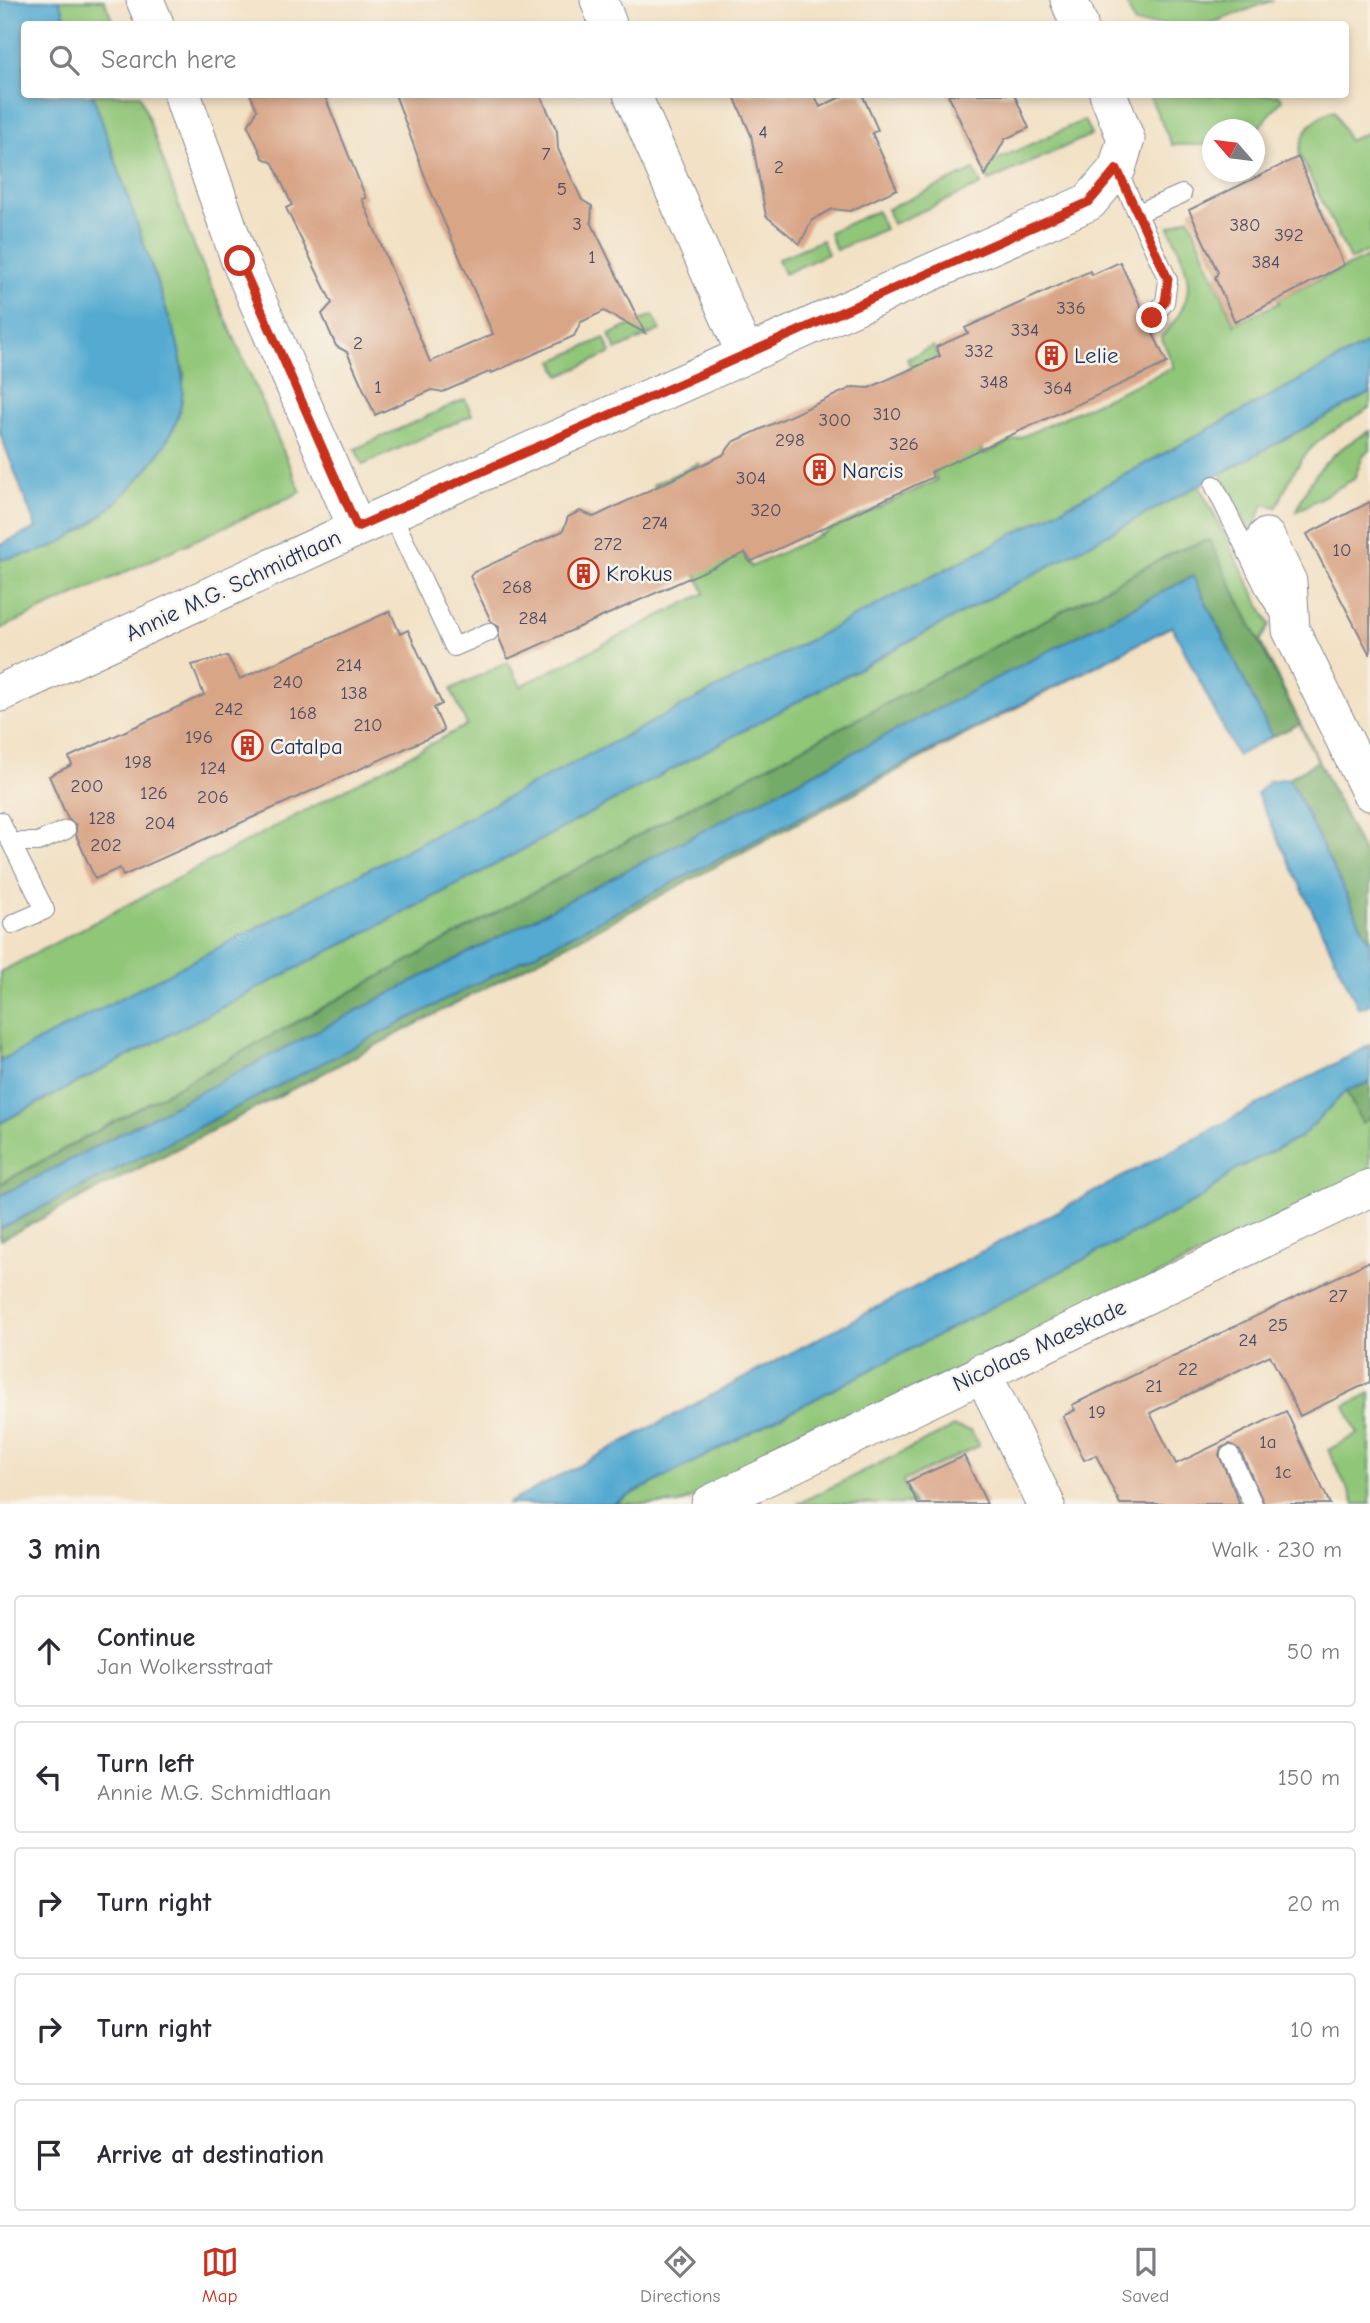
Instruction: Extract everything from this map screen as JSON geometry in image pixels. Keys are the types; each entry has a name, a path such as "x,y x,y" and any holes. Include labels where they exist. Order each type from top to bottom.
{"street":[{"path":"145,0 154,21"},
{"path":"599,0 607,21"},
{"path":"1069,0 1078,21"},
{"path":"182,98 240,261 357,527"},
{"path":"634,98 745,354"},
{"path":"1109,98 1122,154"},
{"name":"Annie M.G. Schmidtlaan","path":"0,693 357,527 1089,202 1122,154"},
{"path":"1266,537 1288,582 1291,630 1370,792"},
{"name":"Nicolaas Maeskade","path":"710,1504 1370,1188"},
{"path":"982,1372 1046,1504"}],"lane":[{"path":"1122,154 1138,213 1168,279 1165,302 1152,318"},
{"path":"1138,213 1182,194"},
{"path":"1214,485 1267,593 1291,630"},
{"path":"391,512 454,647 489,632"},
{"path":"0,821 45,910 13,925"},
{"path":"10,842 38,842 66,830"},
{"path":"1230,1455 1253,1504"}],"green space":[{"path":"59,0 104,0 113,21 67,21"},
{"path":"1125,0 1274,0 1217,21 1134,21"},
{"path":"94,98 141,98 189,234 301,492 0,629 0,560 50,548 88,527 115,504 173,431 181,406 184,374 177,341"},
{"path":"1150,98 1281,98 1265,120 1202,119 1202,145 1172,145"},
{"path":"1334,110 1349,141 1370,131 1370,250 1350,260 1299,153 1303,137 1310,126"},
{"path":"1084,120 1091,135 989,181 983,166"},
{"path":"974,170 981,185 893,224 887,209"},
{"path":"877,211 885,229 836,250 829,232"},
{"path":"1189,217 1234,324 1279,303 1277,299 1370,256 1370,342 1054,513 0,1061 0,972 467,725 451,689 508,662 521,686 705,593 653,485 699,463 751,567 937,480 891,379 911,368 907,359 933,346 984,454 1174,367 1161,337 1182,309 1188,284 1182,259 1169,227"},
{"path":"822,240 828,254 784,274 778,259"},
{"path":"653,315 660,330 616,350 609,335"},
{"path":"604,338 611,353 560,376 553,361"},
{"path":"1370,393 1370,408 1322,438 1303,457 1277,507 1263,504 1252,536 1221,473"},
{"path":"465,399 472,415 363,465 355,449"},
{"path":"1370,431 1370,451 1364,454 1354,479 1297,511 1309,485 1325,463 1345,446"},
{"path":"1199,485 1270,625 1260,641 1370,866 1208,540 1176,551 690,807 0,1184 0,1123 487,869"},
{"path":"1209,540 1300,724 1272,737 1193,576 0,1196 0,1184 690,807 1176,551"},
{"path":"1172,626 312,1079 0,1240 0,1229"},
{"path":"1318,761 1370,866 1370,943 1289,778"},
{"path":"1370,1082 1370,1118 1362,1123 1346,1091"},
{"path":"1346,1091 1362,1122 1370,1118 1370,1174 679,1504 613,1504 1200,1199 1236,1169 1301,1137"},
{"path":"1370,1393 1370,1504 1355,1504 1328,1450 1358,1434 1345,1406"},
{"path":"953,1427 971,1431 979,1446 903,1481 914,1504 797,1504"}],"water":[{"path":"0,0 59,0 67,21 21,21 21,98 94,98 177,341 183,380 181,405 175,425 163,446 131,488 111,506 71,537 52,547 0,560 0,545 36,528 0,433"},
{"path":"1370,342 1370,393 487,869 0,1123 0,1061 1054,513"},
{"path":"1193,576 1272,737 1237,756 1172,626 0,1229 0,1196"},
{"path":"1289,778 1370,943 1370,1004 1359,1009 1257,794 1269,781"},
{"path":"1370,1045 1370,1082 1346,1091 1301,1137 1236,1169 1200,1199 613,1504 507,1504"}],"building":[{"path":"252,98 326,98 366,198 362,199 430,362 493,334 428,185 396,98 542,98 557,131 558,149 582,200 592,206 591,222 645,333 604,311 581,322 574,336 492,373 491,371 443,392 432,390 375,415 347,352 336,346 322,314 332,303 286,208 292,205 273,163 263,158 248,126 257,110"},
{"path":"735,98 816,98 820,107 839,98 864,98 878,130 872,133 897,189 850,211 832,209 812,220 800,244 766,216 751,135"},
{"path":"950,98 1016,98 1029,128 1005,139 985,176"},
{"path":"1298,157 1344,265 1235,322 1215,278 1218,272 1189,210 1247,182 1265,182 1265,173"},
{"path":"1120,262 1143,311 1142,323 1151,329 1167,363 931,472 933,477 750,562 745,553 508,659 499,638 499,627 491,621 470,576 474,572 563,531 568,517 580,511 594,517 723,455 733,442 853,387 869,388 940,356 936,347 968,333 965,328 1090,271 1092,275"},
{"path":"1370,502 1370,655 1307,534"},
{"name":"Catalpa","path":"390,611 400,634 408,630 442,704 434,708 444,731 123,876 120,868 95,879 76,835 76,825 68,819 49,776 72,765 69,757 204,695 192,665 227,656 240,679"},
{"path":"1370,1261 1370,1382 1300,1416 1270,1355 1150,1413 1176,1464 1286,1411 1330,1504 1264,1504 1240,1450 1230,1444 1221,1448 1219,1455 1240,1504 1120,1504 1096,1455 1084,1460 1063,1416 1075,1410 1072,1405"},
{"path":"964,1456 987,1504 918,1504 907,1482"}],"place":[{"name":"Lelie","path":"1051,355"},
{"name":"Narcis","path":"819,470"},
{"name":"Krokus","path":"583,573"},
{"name":"Catalpa","path":"247,746"}],"route":[{"path":"240,261 357,527 1089,202 1117,169 1168,279 1165,302 1152,318"}]}
